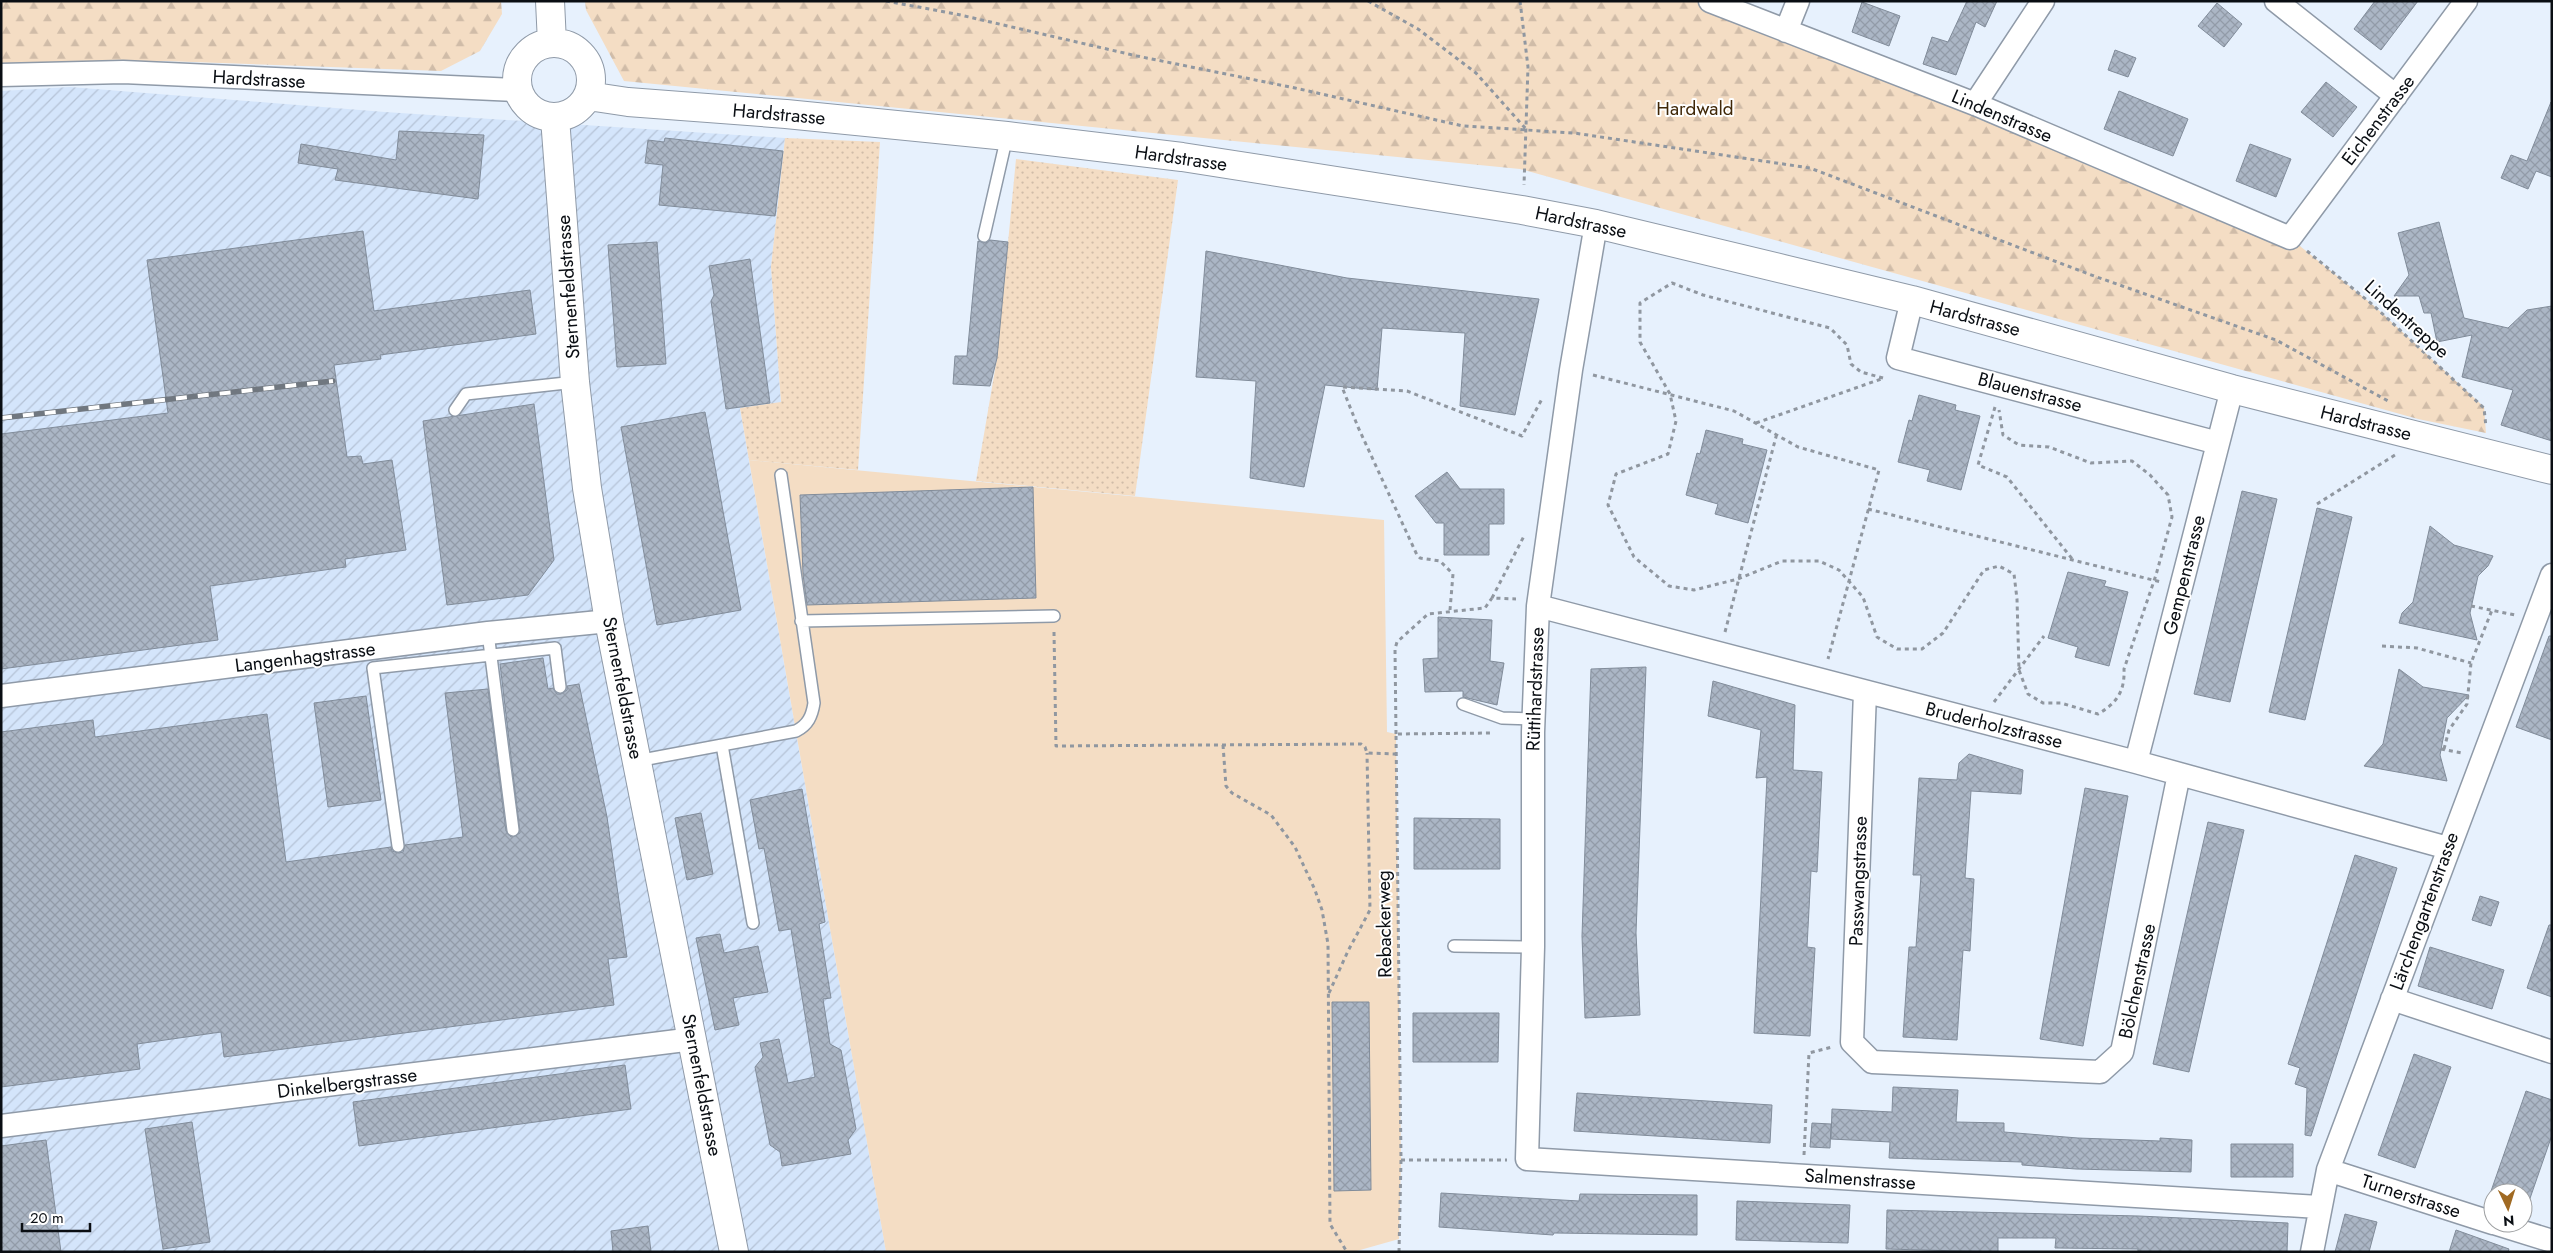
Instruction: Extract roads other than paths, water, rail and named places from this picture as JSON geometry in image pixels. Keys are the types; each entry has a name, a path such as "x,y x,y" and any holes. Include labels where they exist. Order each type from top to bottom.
{"street":[{"path":"550,1 552,43"},
{"name":"Lindenstrasse","path":"1710,1 1975,104 2290,238"},
{"path":"1786,30 1798,1"},
{"path":"1975,104 2043,1"},
{"path":"2276,1 2396,96"},
{"name":"Eichenstrasse","path":"2290,238 2466,1"},
{"path":"552,43 573,48 588,64 591,74 588,96 575,111 556,118 545,117 532,110 521,100 516,81 521,62 534,48 552,43"},
{"name":"Hardstrasse","path":"1,75 123,72 518,90"},
{"name":"Hardstrasse","path":"588,96 628,102 786,114 1006,136 1182,157 1522,210 1596,224 1912,300 2232,389 2552,470"},
{"name":"Sternenfeldstrasse","path":"556,118 575,382 587,488 609,621 734,1252"},
{"name":"Rüttihardstrasse","path":"1527,1159 1533,947 1534,719 1539,603 1566,400 1596,224"},
{"name":"Blauenstrasse","path":"1912,300 1898,358 2002,384 2218,443"},
{"name":"Gempenstrasse","path":"2136,762 2232,389"},
{"name":"Lärchengartenstrasse","path":"2312,1252 2319,1207 2328,1170 2552,575"},
{"name":"Bruderholzstrasse","path":"1539,603 1865,692 2136,762 2448,848"},
{"name":"Langenhagstrasse","path":"1,696 489,644 609,621"},
{"name":"Passwangstrasse","path":"1865,692 1852,1042 1872,1062"},
{"name":"Bölchenstrasse","path":"1872,1062 2100,1072 2122,1052 2180,774"},
{"path":"2392,999 2552,1052"},
{"name":"Dinkelbergstrasse","path":"1,1126 693,1039"},
{"name":"Salmenstrasse","path":"1527,1159 2319,1207"},
{"name":"Turnerstrasse","path":"2328,1170 2483,1219"},
{"name":"Turnerstrasse","path":"2526,1233 2552,1241"}],"lane":[{"path":"984,236 1006,136"},
{"path":"454,410 466,394 575,382"},
{"path":"637,760 796,731 803,727 812,716 814,703 781,475"},
{"path":"801,621 1054,616"},
{"path":"489,644 513,830"},
{"path":"398,846 373,668 489,644 555,648 560,687"},
{"path":"1463,704 1502,718 1534,719"},
{"path":"722,745 753,923"},
{"path":"1454,946 1533,947"}],"railway":[{"path":"1,418 333,381"}],"park label":[{"name":"Hardwald","path":"1695,108"}]}
